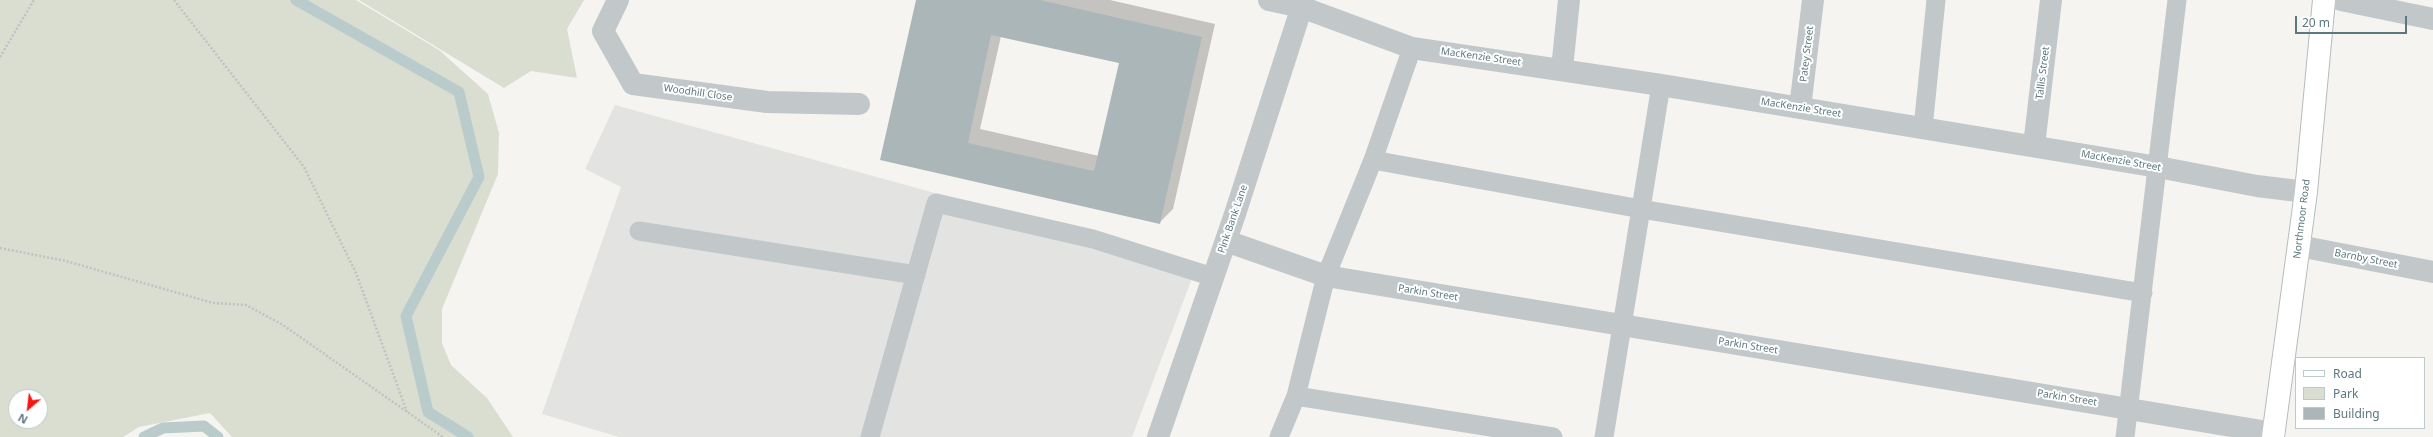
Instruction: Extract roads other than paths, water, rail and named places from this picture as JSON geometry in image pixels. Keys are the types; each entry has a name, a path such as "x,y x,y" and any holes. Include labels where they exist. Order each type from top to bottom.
{"street":[{"name":"Woodhill Close","path":"618,0 603,31 633,84 767,102 858,104"},
{"name":"MacKenzie Street","path":"1269,0 1302,4 1412,48 1562,69 2034,146 2158,167 2257,186 2306,192"},
{"path":"1562,69 1569,0"},
{"name":"Patey Street","path":"1800,108 1813,0"},
{"name":"Tallis Street","path":"2034,146 2051,0"},
{"name":"Northmoor Road","path":"2274,435 2306,192 2324,0"},
{"path":"2341,0 2433,19"},
{"name":"Pink Bank Lane","path":"1158,437 1226,241 1302,4"},
{"name":"Parkin Street","path":"1226,241 1326,276 2128,408 2274,435"},
{"name":"Barnby Street","path":"2299,246 2433,272"}],"lane":[{"path":"1923,128 1936,0"},
{"path":"2125,437 2177,0"},
{"path":"1279,437 1296,396 1326,276 1374,160 1412,48"},
{"path":"1604,437 1660,85"},
{"path":"1374,160 1641,209 2143,293"},
{"path":"870,437 936,203 1093,239 1213,277"},
{"path":"639,231 916,275"},
{"path":"1296,396 1553,437"}],"waterway":[{"path":"296,0 459,92 479,177 406,316 428,412 468,437"},
{"path":"144,437 163,428 204,426 218,437"}]}
